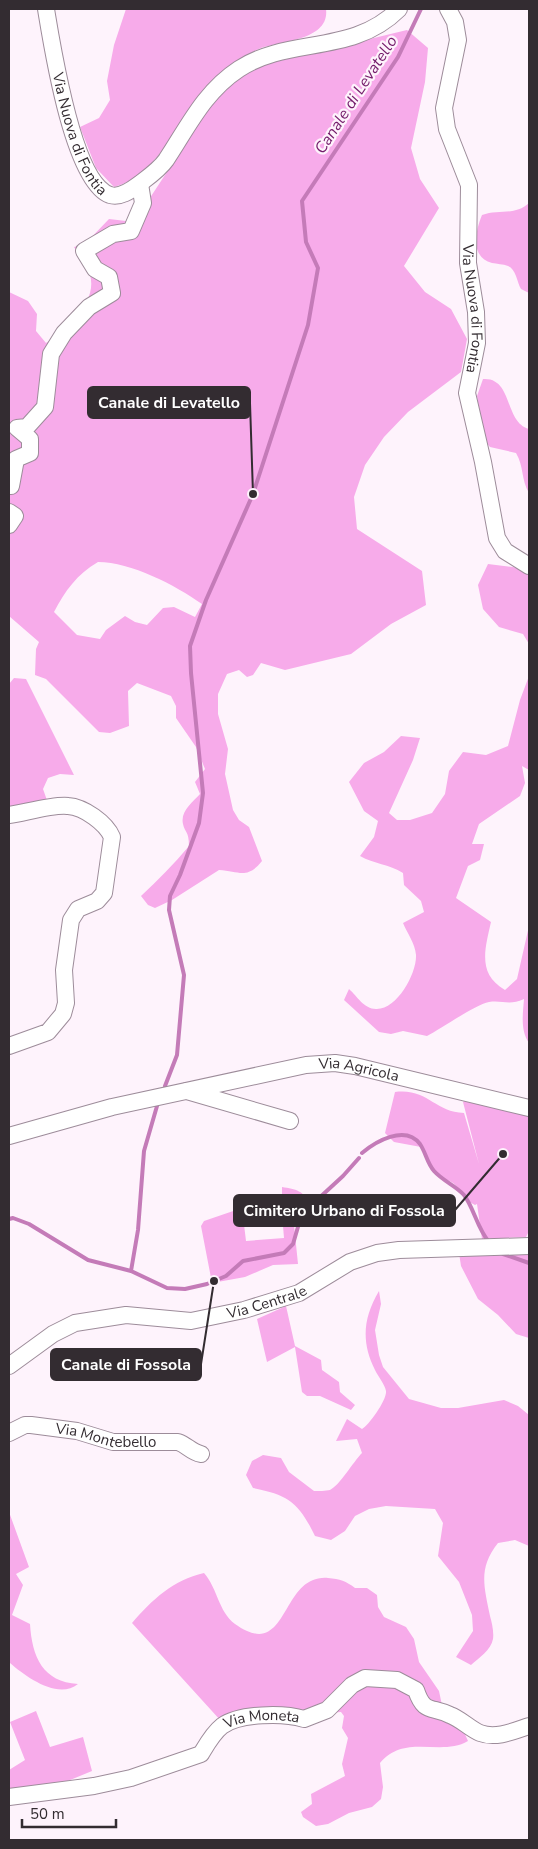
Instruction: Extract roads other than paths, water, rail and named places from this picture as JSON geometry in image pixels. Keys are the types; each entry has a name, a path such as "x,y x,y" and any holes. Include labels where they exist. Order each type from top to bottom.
{"street":[{"name":"Via Nuova di Fontia","path":"46,9 67,114 86,168 94,182 111,195 129,192 165,161 186,125 210,93 238,70 262,56 334,42 364,33 384,23 399,9"},
{"name":"Via Nuova di Fontia","path":"448,9 455,22 458,40 444,108 447,129 469,185 468,263 476,312 477,343 467,393 483,462 497,538 505,551 529,566"},
{"path":"9,486 11,486 16,459 30,453 30,439 17,428 27,427 45,407 51,354 64,333 89,307 112,293 109,277 95,269 84,251 113,234 131,231 143,203 140,184"},
{"path":"9,512 15,516 9,525"},
{"path":"9,815 68,806 96,819 108,830 112,837 104,893 97,901 78,909 71,920 64,970 66,1003 63,1014 48,1032 9,1046"},
{"name":"Via Agricola","path":"9,1132 112,1107 306,1065 335,1063 380,1070 529,1108"},
{"name":"Via Agricola","path":"187,1091 290,1121"},
{"name":"Via Centrale","path":"9,1366 54,1334 74,1323 126,1315 191,1321 216,1316 299,1293 364,1256 399,1250 529,1246"},
{"name":"Via Montebello","path":"9,1433 25,1425 31,1425 77,1432 113,1442 178,1442 184,1444 194,1453 201,1454"},
{"name":"Via Moneta","path":"9,1797 94,1786 161,1769 201,1754 209,1740 223,1725 255,1716 288,1714 304,1719 328,1710 352,1685 365,1678 397,1680 416,1690 420,1704 426,1708 450,1714 481,1733 499,1735 529,1726"}],"waterway":[{"name":"Canale di Levatello","path":"165,1086 177,1055 184,975 169,910 170,896 180,875 199,823 203,793 190,646 206,600 253,494 308,325 318,268 306,242 302,201 398,57 421,9"},
{"name":"Canale di Levatello","path":"131,1271 138,1230 144,1151 157,1106"},
{"path":"362,1153 374,1144 390,1137 406,1135 414,1138 420,1144 434,1171 464,1195 481,1231 489,1242"},
{"path":"9,1219 13,1218 29,1224 88,1260 131,1271 167,1288 185,1289 207,1284 226,1276 243,1261 284,1253 293,1244 300,1220 305,1211 343,1176 359,1158"},
{"path":"503,1254 529,1263"}],"place":[{"name":"Canale di Levatello","path":"253,494"},
{"name":"Cimitero Urbano di Fossola","path":"503,1154"},
{"name":"Canale di Fossola","path":"214,1281"}]}
